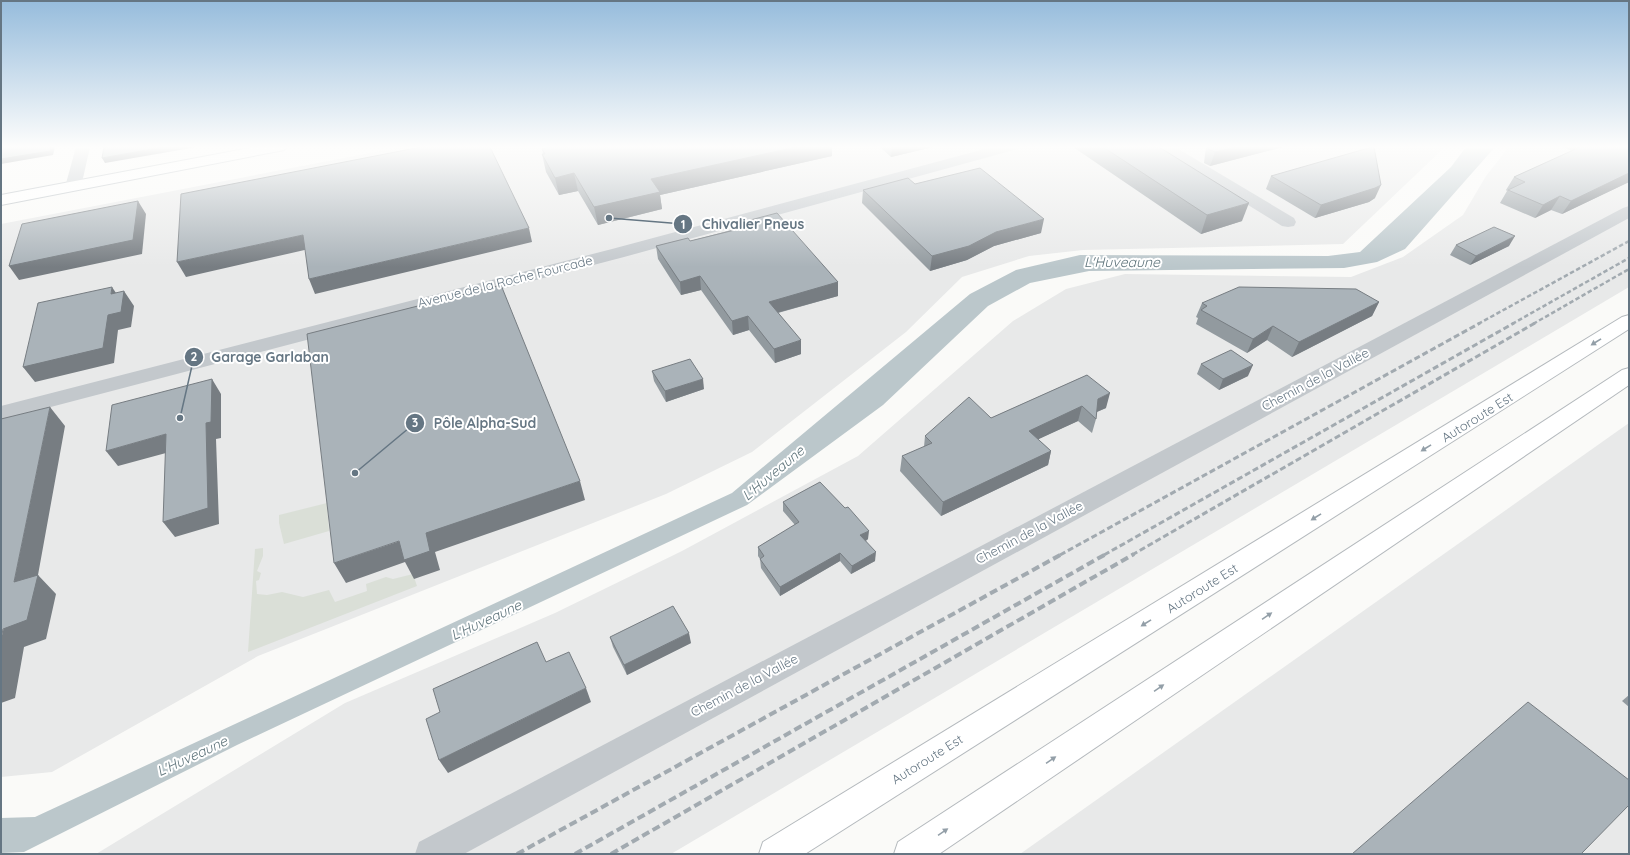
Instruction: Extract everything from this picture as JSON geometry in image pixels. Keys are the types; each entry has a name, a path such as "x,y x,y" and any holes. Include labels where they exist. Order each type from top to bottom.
{"main road":[{"path":"1,200 73,187"},
{"name":"Autoroute Est","path":"774,854 1629,321"},
{"path":"910,854 1629,375"}],"street":[{"name":"Avenue de la Roche Fourcade","path":"1,413 626,251 862,187"},
{"path":"1230,187 1288,222"},
{"name":"Chemin de la Vallée","path":"431,854 1629,211"}],"shaded area":[{"path":"194,187 1403,187 1343,244 1083,250 1029,256 962,277 906,332 752,452 666,494 258,656 52,772 1,777 1,224"},
{"path":"1480,187 1629,187 1629,287 671,854 96,854 345,703 555,613 682,551 858,456 1013,321 1066,289 1125,274 1351,277 1403,257 1463,215"},
{"path":"1629,423 1629,854 1020,854 1619,430"},
{"path":"327,503 329,531 284,544 279,523 279,515"},
{"path":"263,548 263,556 257,571 261,573 259,580 256,581 257,594 267,595 282,592 303,597 329,590 335,602 367,591 366,584 386,577 393,579 413,574 417,586 248,652 255,549"}],"water":[{"name":"L'Huveaune","path":"1430,187 1460,187 1405,249 1377,262 1344,268 1089,271 1030,283 988,306 883,405 747,505 237,745 24,852 1,853 1,818 35,817 732,493 970,294 1016,270 1080,255 1328,256 1360,252"}],"building":[{"path":"217,187 509,187 529,228 309,279 303,235 177,262 181,194"},
{"path":"582,187 656,187 660,192 594,207"},
{"path":"875,187 1004,187 1044,219 996,232 969,246 932,256 863,190"},
{"path":"1164,187 1223,187 1249,203 1207,215"},
{"path":"1290,187 1377,187 1375,188 1321,205"},
{"path":"1515,187 1600,187 1571,201 1560,196 1543,205 1508,190"},
{"path":"138,201 133,240 9,266 22,224"},
{"path":"777,213 838,282 769,302 801,340 774,349 748,316 732,321 700,276 680,282 656,246 688,238 690,241 743,228 739,223"},
{"path":"1494,227 1515,236 1476,256 1456,245"},
{"path":"501,285 580,481 426,533 430,551 404,560 399,541 334,563 307,334"},
{"path":"112,287 111,294 124,291 121,312 108,315 103,348 23,367 38,303"},
{"path":"1239,287 1356,289 1379,302 1299,342 1273,326 1253,339 1201,310 1207,306 1202,303"},
{"path":"1231,350 1253,365 1223,379 1201,364"},
{"path":"690,359 703,379 665,391 652,371"},
{"path":"1087,375 1110,393 1098,399 1096,419 1082,406 1029,431 1051,451 943,502 902,456 932,443 925,436 969,397 991,418"},
{"path":"212,379 211,422 206,423 208,508 163,522 166,434 106,451 112,405"},
{"path":"50,407 14,582 38,575 27,620 3,629 1,640 1,419"},
{"path":"820,482 845,508 848,507 869,531 860,535 876,552 852,566 840,553 780,587 760,559 764,556 758,547 799,522 783,502"},
{"path":"673,606 689,633 624,665 610,637"},
{"path":"537,642 546,662 569,652 586,688 439,760 426,719 440,712 433,689"},
{"path":"1528,702 1629,780 1629,805 1581,854 1352,854"}],"railway":[{"path":"1478,324 1629,241"},
{"path":"1512,324 1629,258"},
{"path":"1533,324 1629,269"},
{"path":"1060,555 1480,323"},
{"path":"1104,555 1514,323"},
{"path":"1132,555 1535,323"},
{"path":"517,854 1062,554"},
{"path":"575,854 1106,554"},
{"path":"611,854 1134,554"}],"place":[{"name":"Chivalier Pneus","path":"609,218"},
{"name":"Garage Garlaban","path":"180,418"},
{"name":"Pôle Alpha-Sud","path":"355,473"}]}
